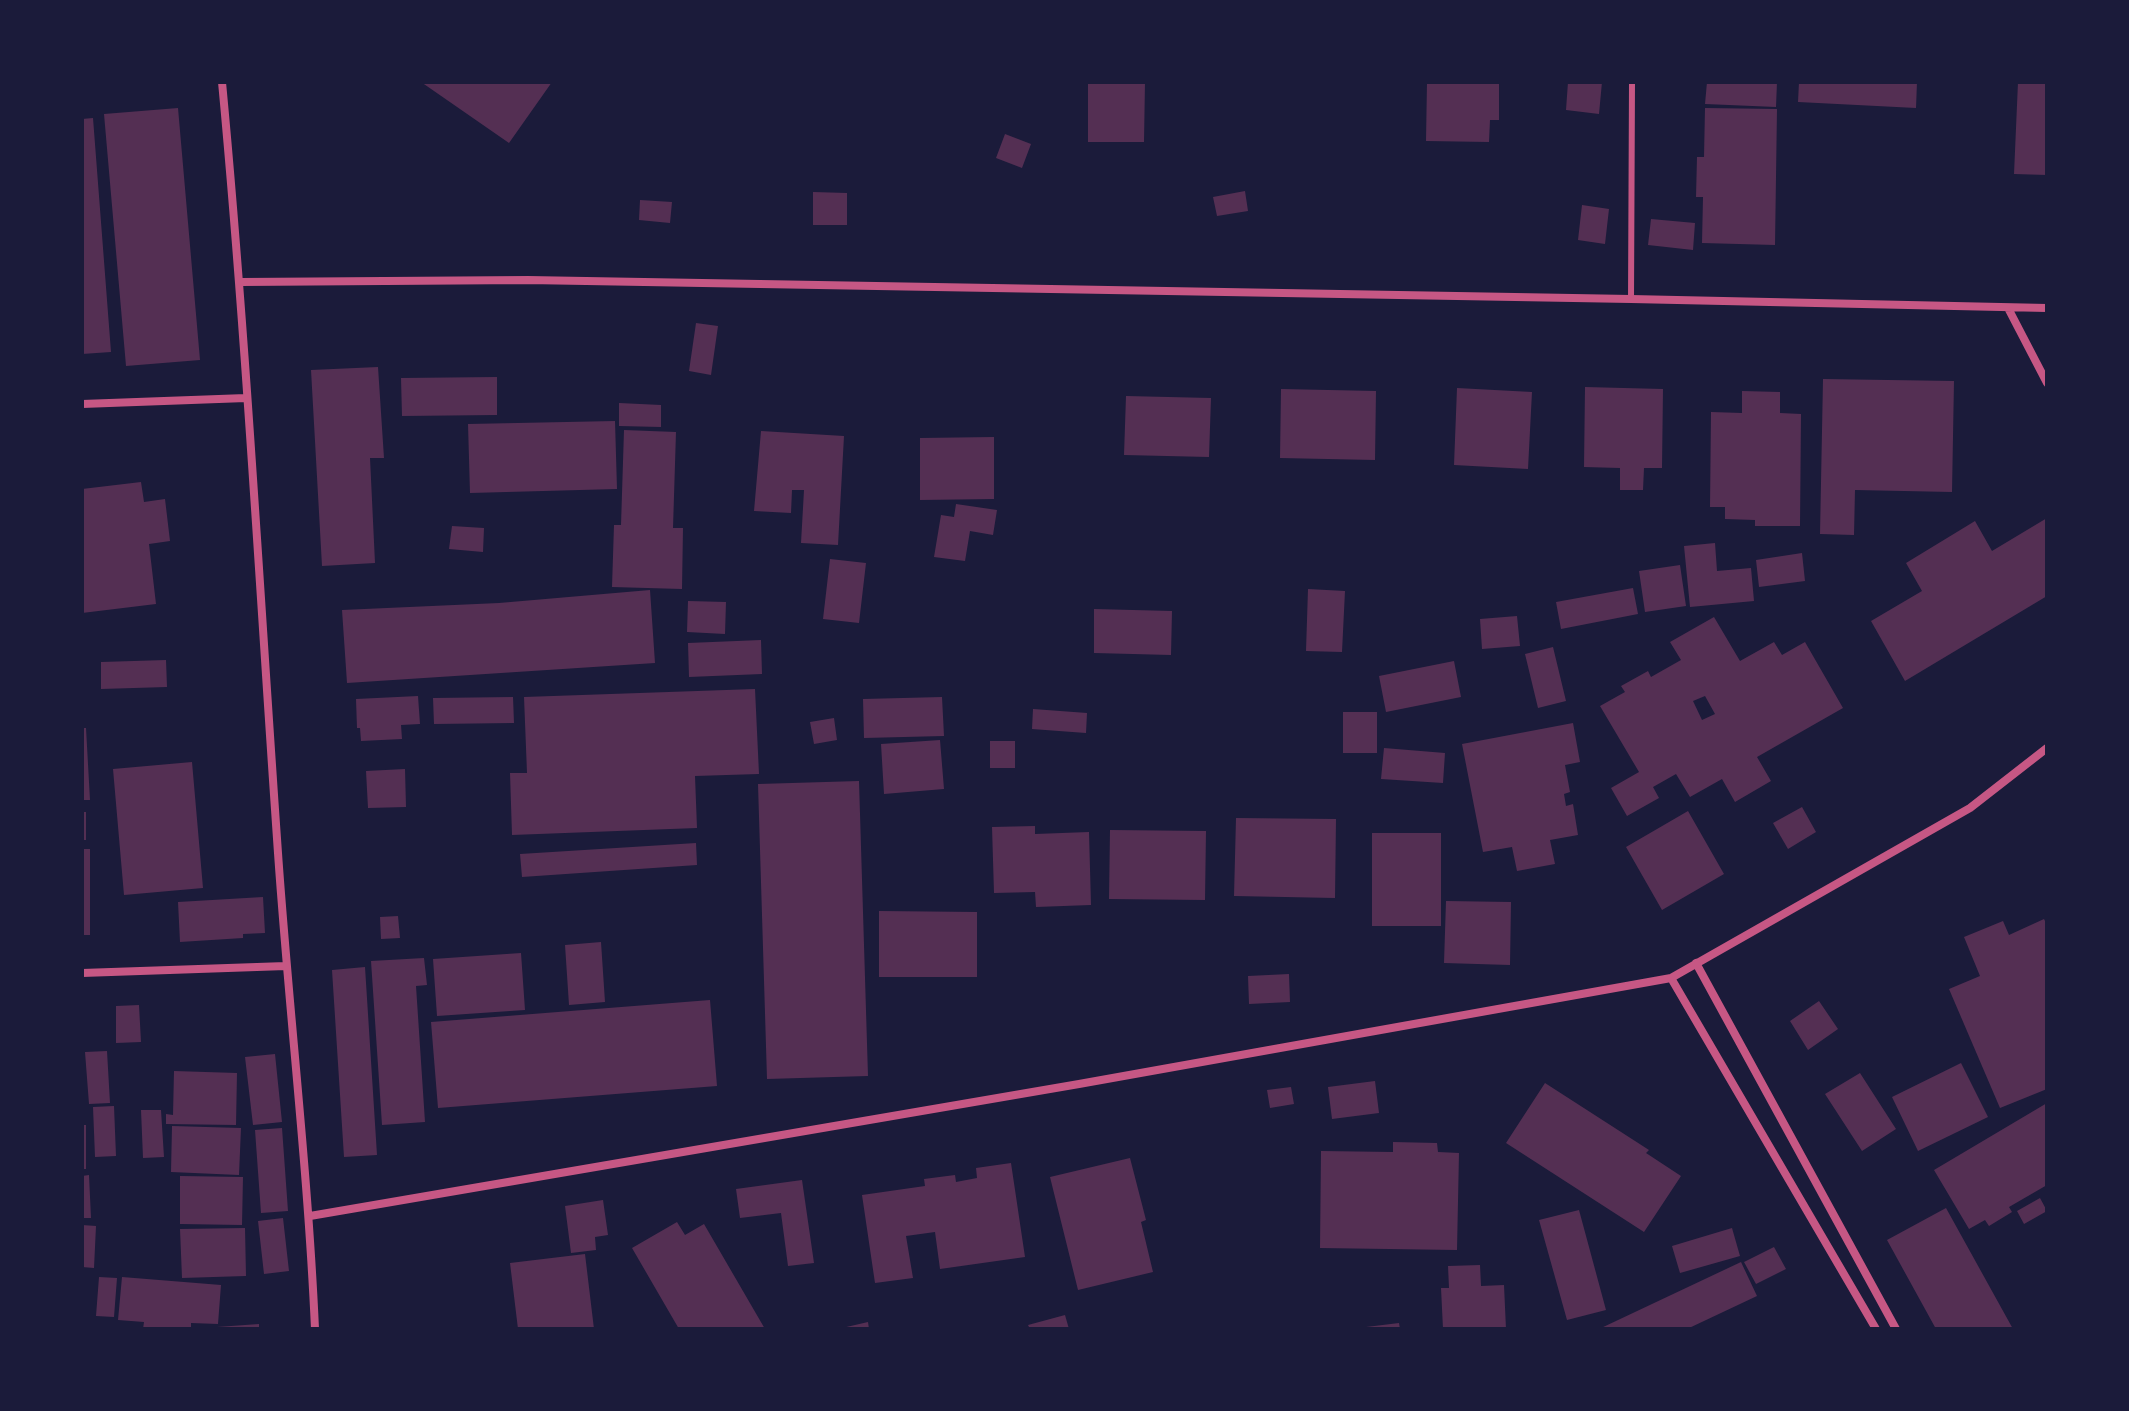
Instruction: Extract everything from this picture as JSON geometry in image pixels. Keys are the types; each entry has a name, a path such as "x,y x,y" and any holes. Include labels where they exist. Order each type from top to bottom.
{"street":[{"path":"222,82 241,282 246,398 286,966 310,1216 315,1329"},
{"path":"241,282 528,280 2047,308"},
{"path":"2008,308 2047,383"},
{"path":"82,404 246,398"},
{"path":"310,1216 1064,1087 1671,978 1970,808 2047,748"},
{"path":"1696,963 1896,1329"},
{"path":"82,973 286,966"},
{"path":"1671,978 1876,1329"}],"lane":[{"path":"1631,299 1632,82"}],"building":[{"path":"421,82 552,82 509,143"},
{"path":"1088,82 1145,82 1144,142 1088,142"},
{"path":"1427,82 1499,82 1499,120 1490,120 1489,142 1426,141"},
{"path":"1568,82 1602,82 1599,114 1566,110"},
{"path":"1707,82 1777,82 1776,107 1705,104"},
{"path":"1799,82 1917,82 1916,108 1798,102"},
{"path":"2018,82 2047,82 2047,175 2014,174"},
{"path":"178,108 200,360 126,366 104,114"},
{"path":"1705,108 1777,109 1775,245 1702,243 1703,197 1696,197 1697,157 1704,157"},
{"path":"93,118 111,352 82,354 82,119"},
{"path":"1005,134 1031,144 1022,168 996,158"},
{"path":"1245,191 1248,211 1217,216 1213,197"},
{"path":"813,192 847,193 847,225 813,225"},
{"path":"640,200 672,202 670,223 639,220"},
{"path":"1582,205 1609,209 1605,244 1578,240"},
{"path":"1651,219 1695,223 1693,250 1648,245"},
{"path":"696,323 718,326 711,375 689,371"},
{"path":"378,367 384,458 370,458 375,563 322,566 311,370"},
{"path":"497,377 497,415 402,416 401,378"},
{"path":"1823,379 1954,381 1952,492 1855,490 1854,535 1820,534"},
{"path":"1585,387 1663,389 1662,468 1644,468 1643,490 1620,490 1620,468 1584,467"},
{"path":"1457,388 1532,392 1528,469 1454,465"},
{"path":"1281,389 1376,391 1375,460 1280,458"},
{"path":"1742,391 1780,392 1780,413 1801,414 1800,526 1755,526 1755,520 1725,519 1725,507 1710,507 1711,412 1742,413"},
{"path":"1126,396 1211,398 1209,457 1124,455"},
{"path":"619,403 661,405 661,427 619,426"},
{"path":"615,421 617,489 470,493 468,424"},
{"path":"624,430 676,432 673,528 683,528 682,589 612,587 614,525 621,525"},
{"path":"761,431 844,436 838,545 801,543 804,490 792,490 791,513 754,511"},
{"path":"994,437 994,499 920,500 920,438"},
{"path":"141,482 144,502 165,499 170,541 149,544 156,604 82,613 82,489"},
{"path":"956,504 997,510 993,535 970,531 965,561 934,557 941,515 954,517"},
{"path":"2047,518 2047,596 1905,681 1871,621 1922,591 1906,563 1975,521 1992,551"},
{"path":"452,526 484,528 483,552 449,549"},
{"path":"1715,543 1717,571 1751,568 1754,601 1690,607 1684,546"},
{"path":"1802,553 1805,581 1759,587 1756,560"},
{"path":"830,559 866,563 859,623 823,619"},
{"path":"1680,565 1686,606 1645,612 1639,571"},
{"path":"1633,588 1638,614 1561,629 1556,602"},
{"path":"1308,589 1345,591 1342,652 1306,651"},
{"path":"650,590 655,663 347,683 342,610 499,603"},
{"path":"688,601 726,602 725,634 687,632"},
{"path":"1094,609 1172,611 1171,655 1094,653"},
{"path":"1517,616 1520,646 1482,649 1480,619"},
{"path":"1714,617 1740,661 1774,642 1782,655 1805,642 1843,708 1757,757 1771,781 1735,802 1722,779 1690,797 1676,774 1653,787 1659,798 1627,816 1611,788 1639,772 1600,706 1625,692 1621,686 1648,671 1651,677 1681,660 1670,642","holes":["1705,696 1715,714 1702,720 1693,701"]},
{"path":"761,640 762,674 689,677 688,643"},
{"path":"1553,647 1566,701 1538,708 1525,654"},
{"path":"166,660 167,687 101,689 101,662"},
{"path":"1454,661 1461,697 1386,712 1379,676"},
{"path":"755,689 759,774 695,776 697,828 512,835 510,773 527,773 524,697"},
{"path":"418,696 420,724 401,725 402,739 361,741 360,728 357,728 356,699"},
{"path":"513,697 514,723 434,724 433,698"},
{"path":"942,697 944,736 864,738 863,699"},
{"path":"1033,709 1087,713 1086,733 1032,729"},
{"path":"1343,712 1377,712 1377,753 1343,753"},
{"path":"834,718 837,740 814,744 810,722"},
{"path":"1573,723 1580,762 1565,765 1570,792 1564,794 1566,806 1573,804 1578,835 1550,840 1555,864 1517,871 1512,847 1483,852 1462,744"},
{"path":"82,728 86,728 90,800 82,800"},
{"path":"940,740 944,789 884,794 881,744"},
{"path":"990,741 1015,741 1015,768 990,768"},
{"path":"1384,748 1445,753 1443,783 1381,779"},
{"path":"192,762 203,888 124,895 113,769"},
{"path":"405,769 406,807 368,808 366,771"},
{"path":"859,781 868,1076 767,1079 758,784"},
{"path":"1802,807 1816,832 1788,849 1773,823"},
{"path":"1688,811 1724,874 1662,910 1626,847"},
{"path":"82,812 86,812 86,840 82,840"},
{"path":"1236,818 1336,819 1335,898 1234,896"},
{"path":"1035,826 1035,834 1089,832 1091,905 1036,907 1035,892 994,893 992,827"},
{"path":"1110,830 1206,831 1205,900 1109,899"},
{"path":"1372,833 1441,833 1441,926 1372,926"},
{"path":"696,843 697,865 522,877 520,854"},
{"path":"82,849 90,849 90,935 82,935"},
{"path":"263,897 265,933 243,934 243,938 180,942 178,902"},
{"path":"1446,901 1511,902 1510,965 1444,963"},
{"path":"879,911 977,912 977,977 879,977"},
{"path":"398,916 400,938 381,939 380,917"},
{"path":"2044,919 2047,925 2047,1089 2000,1108 1949,989 1980,976 1964,937 2003,921 2009,935"},
{"path":"601,942 605,1002 569,1005 565,945"},
{"path":"521,953 525,1010 437,1016 433,959"},
{"path":"424,958 427,985 416,986 425,1122 382,1125 371,961"},
{"path":"365,967 377,1155 344,1157 332,970"},
{"path":"1289,974 1290,1002 1249,1004 1248,976"},
{"path":"710,1000 717,1086 438,1108 431,1022"},
{"path":"1819,1001 1838,1029 1808,1050 1790,1021"},
{"path":"139,1005 141,1042 116,1043 116,1006"},
{"path":"107,1051 110,1103 89,1104 85,1052"},
{"path":"275,1054 282,1122 253,1125 245,1057"},
{"path":"1961,1063 1988,1117 1918,1151 1892,1097"},
{"path":"174,1071 237,1073 236,1125 166,1124 166,1114 173,1115"},
{"path":"1860,1073 1896,1129 1862,1151 1825,1094"},
{"path":"1375,1081 1379,1113 1332,1119 1328,1087"},
{"path":"1545,1083 1649,1150 1646,1153 1681,1176 1644,1232 1506,1143"},
{"path":"1291,1087 1294,1104 1270,1108 1267,1090"},
{"path":"2047,1103 2047,1185 2009,1207 2012,1212 1989,1226 1985,1220 1969,1229 1934,1170"},
{"path":"114,1106 116,1156 95,1157 93,1107"},
{"path":"141,1110 161,1110 164,1157 143,1158"},
{"path":"82,1125 86,1125 86,1169 82,1169"},
{"path":"172,1126 241,1128 239,1175 171,1172"},
{"path":"282,1128 288,1211 261,1213 255,1130"},
{"path":"1393,1142 1437,1143 1438,1152 1459,1153 1457,1250 1320,1248 1321,1151 1393,1152"},
{"path":"1130,1158 1146,1220 1141,1222 1153,1272 1078,1290 1050,1177"},
{"path":"1011,1163 1025,1257 940,1269 935,1232 906,1236 913,1278 875,1283 862,1195 925,1186 924,1179 955,1175 956,1182 977,1178 976,1168"},
{"path":"89,1175 91,1218 82,1218 82,1176"},
{"path":"180,1176 243,1177 242,1225 180,1224"},
{"path":"802,1180 814,1263 788,1266 781,1213 740,1218 736,1189"},
{"path":"2040,1198 2047,1211 2024,1224 2017,1211"},
{"path":"603,1200 608,1235 595,1237 596,1250 571,1253 565,1206"},
{"path":"1946,1208 2013,1329 1936,1329 1887,1240"},
{"path":"1579,1210 1606,1310 1567,1320 1539,1220"},
{"path":"283,1218 289,1271 264,1274 258,1221"},
{"path":"677,1222 685,1235 704,1224 765,1329 679,1329 632,1248"},
{"path":"82,1225 96,1226 94,1268 82,1267"},
{"path":"245,1228 246,1276 182,1278 180,1229"},
{"path":"1732,1228 1740,1256 1680,1273 1672,1246"},
{"path":"1774,1247 1786,1269 1756,1284 1744,1262"},
{"path":"585,1254 594,1329 518,1329 510,1263"},
{"path":"1741,1262 1757,1296 1687,1329 1599,1329"},
{"path":"1480,1265 1481,1286 1504,1285 1506,1329 1443,1329 1441,1288 1449,1288 1448,1266"},
{"path":"99,1277 117,1278 114,1317 96,1316"},
{"path":"122,1277 221,1285 218,1324 191,1323 191,1329 143,1329 144,1322 118,1320"},
{"path":"1065,1315 1069,1329 1030,1329 1028,1325"},
{"path":"868,1322 869,1329 842,1329 842,1328"},
{"path":"1399,1323 1400,1329 1366,1329 1366,1327"},
{"path":"259,1324 259,1329 217,1329 217,1327"}]}
